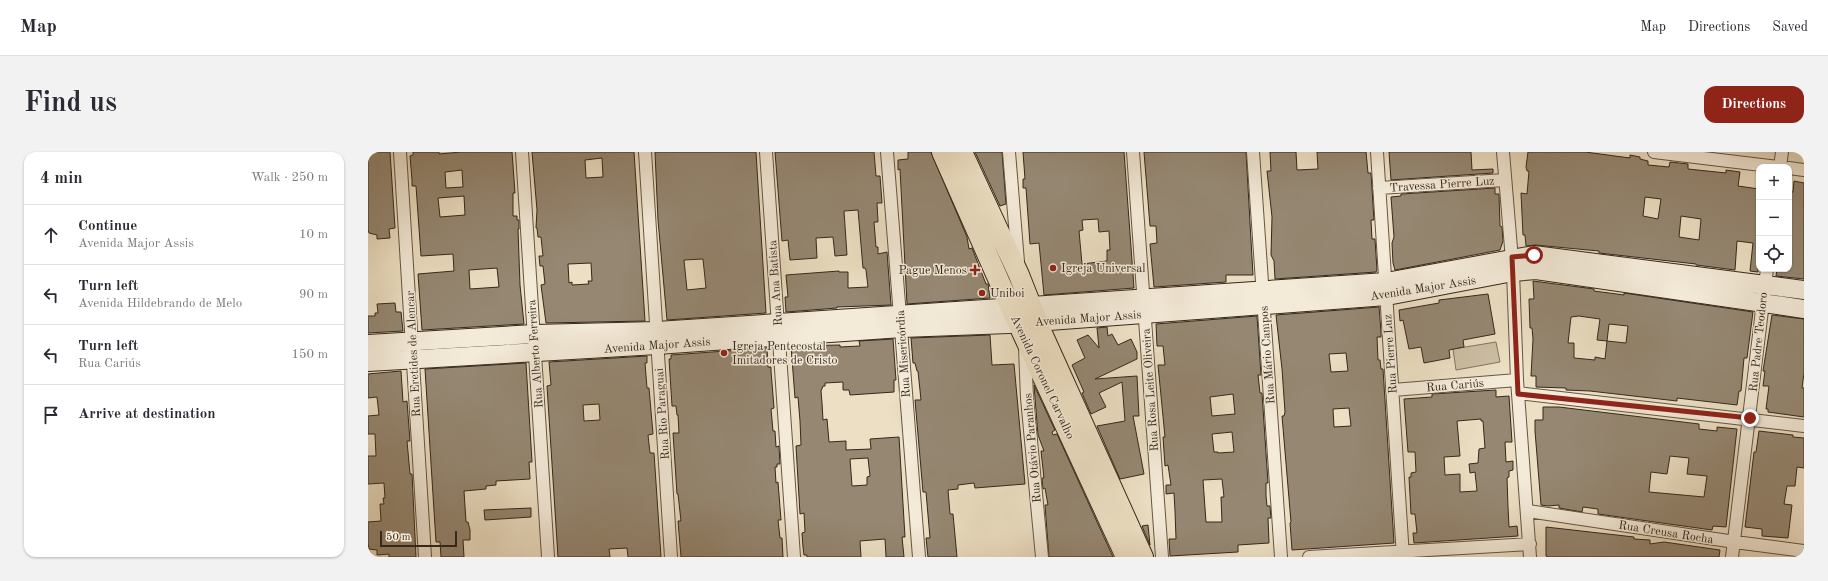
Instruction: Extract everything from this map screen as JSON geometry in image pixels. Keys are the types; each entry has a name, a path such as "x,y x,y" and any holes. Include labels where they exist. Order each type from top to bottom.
{"main road":[{"name":"Avenida Coronel Carvalho","path":"942,152 1143,557"},
{"name":"Avenida Coronel Carvalho","path":"962,152 1019,275 1025,319 1126,557"}],"street":[{"name":"Rua Eretides de Alencar","path":"400,152 425,557"},
{"name":"Rua Alberto Ferreira","path":"522,152 548,557"},
{"name":"Rua Rio Paraguai","path":"645,152 671,557"},
{"name":"Rua Ana Batista","path":"766,152 794,557"},
{"name":"Rua Misericórdia","path":"887,152 919,557"},
{"path":"1009,152 1019,275"},
{"name":"Rua Rosa Leite Oliveira","path":"1133,152 1162,557"},
{"name":"Rua Mário Campos","path":"1253,152 1281,557"},
{"name":"Rua Pierre Luz","path":"1377,152 1403,554"},
{"path":"1503,152 1513,265 1517,380 1528,511 1530,557"},
{"path":"1654,152 1756,164"},
{"path":"1780,164 1782,152"},
{"path":"1792,168 1804,170"},
{"name":"Travessa Pierre Luz","path":"1380,188 1505,180"},
{"name":"Avenida Major Assis","path":"368,344 413,350 535,352 657,338 901,322 1025,319 1144,306 1386,289 1513,265 1534,255 1766,277 1804,290"},
{"name":"Avenida Major Assis","path":"1513,265 1536,270 1804,309"},
{"name":"Rua Padre Teodoro","path":"1732,557 1766,277"},
{"name":"Rua Otávio Paranhos","path":"1025,319 1027,405 1042,557"},
{"name":"Avenida Major Assis","path":"368,362 413,350 534,334 657,338"},
{"name":"Rua Cariús","path":"1393,390 1517,380"},
{"path":"1518,394 1750,418 1804,426"},
{"name":"Rua Creusa Rocha","path":"1528,511 1804,551"},
{"path":"1309,557 1403,554 1530,544"}],"shaded area":[{"path":"1496,342 1500,362 1456,370 1453,349"}],"building":[{"path":"368,152 390,152 395,228 389,229 390,238 377,239 377,235 369,233 368,230"},
{"path":"413,152 439,152 439,154 461,152 512,152 515,193 513,193 513,216 517,216 517,220 519,220 520,285 524,324 422,330 418,274 454,271 453,254 421,256 416,186 412,186 410,156 413,155","holes":["462,170 463,187 446,188 445,172","464,196 465,215 440,217 438,198","497,268 499,287 470,289 469,270"]},
{"path":"532,152 634,152 645,321 546,323 541,285 545,284 543,266 540,266 539,256 543,256 541,237 538,237 536,228 537,210","holes":["602,158 603,177 586,178 585,160","591,263 592,281 588,281 589,284 572,285 572,282 569,283 568,264"]},
{"path":"655,152 756,152 766,313 667,320 658,220","holes":["703,259 706,288 687,290 684,260"]},
{"path":"775,152 874,152 876,176 880,176 882,203 877,203 878,222 874,222 876,247 878,247 878,254 887,252 891,305 837,307 786,312 785,297 788,297 786,275 839,271 848,272 848,288 868,287 866,270 863,268 858,210 844,211 847,255 835,256 833,237 816,238 817,258 790,260 788,240 782,241"},
{"path":"908,152 931,152 967,237 969,249 972,248 986,284 988,284 990,298 907,304 900,169 898,170 898,160 908,159"},
{"path":"975,152 1002,152 1006,204 1000,206"},
{"path":"1023,152 1124,152 1134,288 1044,295 1039,243 1030,244 1026,188 1023,188 1023,179 1025,179","holes":["1098,219 1099,232 1109,231 1110,250 1107,250 1107,261 1082,264 1079,231 1083,230 1082,220"]},
{"path":"1144,152 1246,152 1253,275 1226,275 1226,282 1154,287 1150,244 1157,243 1156,226 1150,226"},
{"path":"1270,152 1296,152 1297,170 1318,169 1317,152 1366,152 1368,173 1371,173 1374,220 1371,220 1372,239 1375,239 1376,272 1275,279 1274,261 1271,255 1272,217 1267,171 1271,171"},
{"path":"1389,152 1471,152 1472,170 1493,169 1493,173 1391,180"},
{"path":"1528,152 1585,152 1630,158 1630,155 1640,157 1640,159 1648,161 1648,165 1669,167 1670,162 1688,164 1688,169 1726,173 1726,170 1740,172 1738,186 1756,189 1756,272 1750,271 1753,243 1737,241 1735,270 1599,253 1599,251 1535,245 1526,246 1525,235 1523,235 1521,193 1527,194 1529,171 1527,171 1526,167","holes":["1645,197 1661,199 1658,219 1643,216","1681,216 1701,219 1699,240 1679,237"]},
{"path":"1794,181 1804,183 1804,279 1776,276 1777,272 1792,272"},
{"path":"1495,188 1495,194 1499,194 1500,226 1502,227 1503,241 1500,250 1395,270 1393,263 1392,243 1394,237 1391,197 1401,196 1401,194"},
{"path":"1533,281 1594,289 1594,291 1624,295 1624,293 1753,312 1747,358 1744,358 1741,391 1739,391 1737,405 1677,398 1677,401 1590,391 1566,390 1566,388 1536,387 1536,376 1531,376 1533,339 1532,328 1530,328 1529,299 1534,299","holes":["1579,316 1600,319 1597,340 1607,341 1605,359 1595,357 1595,360 1574,358 1574,343 1568,343 1571,317","1609,324 1628,326 1626,343 1607,341"]},
{"path":"1488,294 1495,334 1463,340 1464,347 1449,350 1450,358 1424,363 1421,347 1409,349 1403,320 1400,321 1399,310 1439,303 1439,300"},
{"path":"395,303 396,312 401,312 403,331 368,333 368,316 375,316 375,313 378,313 377,304"},
{"path":"1379,307 1381,337 1377,337 1378,360 1380,360 1381,369 1383,369 1394,543 1292,550 1282,416 1284,416 1285,412 1276,315","holes":["1346,353 1348,371 1331,372 1329,354","1349,408 1351,426 1334,427 1333,409"]},
{"path":"1772,315 1804,319 1804,373 1802,388 1804,388 1804,417 1768,412 1768,409 1766,409 1769,386 1763,386 1765,371 1763,371"},
{"path":"1257,316 1261,375 1258,375 1260,393 1262,393 1268,483 1266,483 1266,496 1267,506 1270,506 1271,518 1268,518 1269,543 1238,545 1238,552 1170,556 1169,539 1176,539 1174,493 1166,494 1166,485 1171,485 1168,465 1165,466 1163,437 1165,437 1158,365 1165,365 1163,346 1157,346 1156,324","holes":["1233,394 1235,414 1212,416 1210,397","1232,432 1234,452 1214,452 1212,434","1222,479 1224,497 1221,497 1222,522 1206,522 1203,480"]},
{"path":"1107,327 1108,336 1112,334 1118,345 1131,339 1137,352 1137,359 1095,379 1137,376 1139,416 1133,416 1144,474 1120,479 1097,426 1125,421 1122,382 1099,393 1106,407 1091,414 1082,393 1084,392 1072,365 1085,358 1077,340 1088,335 1099,348 1097,328"},
{"path":"990,335 992,365 1014,364 1025,484 975,488 974,483 958,485 958,489 948,490 950,514 953,514 957,557 928,557 926,538 930,538 926,492 923,492 915,400 921,400 918,371 915,363 913,363 911,338"},
{"path":"893,339 896,380 894,380 894,392 850,395 849,390 843,390 843,382 825,383 825,386 823,386 821,391 823,420 827,419 829,442 846,441 846,450 871,449 870,439 899,437 905,537 902,537 904,557 886,557 885,539 860,541 861,557 807,557 807,555 804,555 802,533 805,532 804,513 800,514 796,446 801,445 800,421 798,397 795,398 791,346 860,346 859,341","holes":["868,458 870,476 867,477 867,485 852,486 850,459"]},
{"path":"767,348 768,367 771,367 774,408 771,409 773,431 775,431 776,447 779,446 780,464 777,464 777,467 775,467 776,483 778,482 781,520 778,520 780,538 782,538 783,557 681,557 678,521 681,521 677,494 673,433 679,433 678,415 676,406 672,406 669,359 671,359 671,355"},
{"path":"647,356 647,363 645,363 653,434 648,435 650,453 654,453 661,557 628,557 627,548 609,549 610,557 558,557 547,386 551,385 549,362","holes":["599,404 600,420 584,421 583,405"]},
{"path":"526,363 532,462 529,462 530,479 496,481 496,485 486,486 486,489 464,491 466,522 468,522 470,530 470,540 463,540 464,557 441,557 440,542 436,542 425,369"},
{"path":"401,371 403,402 407,401 410,441 407,441 410,474 412,474 416,557 389,557 389,554 377,555 377,550 369,549 368,543 368,522 381,521 380,504 384,504 383,498 385,498 384,483 368,484 368,456 376,456 375,434 368,434 368,416 379,415 377,397 368,398 368,374"},
{"path":"1034,385 1055,430 1052,432 1053,435 1057,434 1113,557 1049,557 1045,505 1048,505 1045,488 1043,489 1042,478 1044,478 1041,451 1044,451 1038,435"},
{"path":"1496,390 1496,397 1509,396 1512,442 1505,442 1506,462 1513,461 1513,470 1509,471 1509,477 1507,478 1509,527 1517,526 1518,536 1414,543 1413,533 1417,533 1415,514 1411,514 1409,477 1411,477 1411,473 1416,472 1415,452 1408,452 1404,399 1432,397 1432,394","holes":["1481,419 1481,421 1483,421 1485,448 1479,449 1478,463 1469,464 1470,473 1475,472 1477,491 1460,492 1460,474 1445,475 1444,457 1460,456 1457,421"]},
{"path":"1543,407 1559,407 1699,424 1699,429 1717,431 1717,427 1737,429 1726,527 1713,526 1712,530 1598,514 1598,509 1583,507 1582,512 1559,508 1559,505 1541,505 1535,420 1543,420","holes":["1670,456 1689,458 1687,474 1707,476 1704,497 1649,492 1651,472 1667,474"]},
{"path":"1759,431 1793,435 1793,437 1804,438 1804,468 1797,467 1795,486 1787,486 1784,504 1792,505 1788,538 1762,536 1762,529 1745,527 1754,452 1756,452"},
{"path":"531,508 531,517 485,520 484,510"},
{"path":"1148,525 1150,545 1142,526"},
{"path":"1546,527 1634,537 1634,539 1650,540 1650,544 1664,542 1720,550 1719,557 1548,557 1546,556"}],"place":[{"name":"Igreja Universal","path":"1053,268"},
{"name":"Pague Menos","path":"975,270"},
{"name":"Uniboi","path":"982,293"},
{"name":"Igreja Pentecostal Imitadores de Cristo","path":"724,353"}],"route":[{"path":"1534,255 1512,257 1518,394 1750,418"}]}
